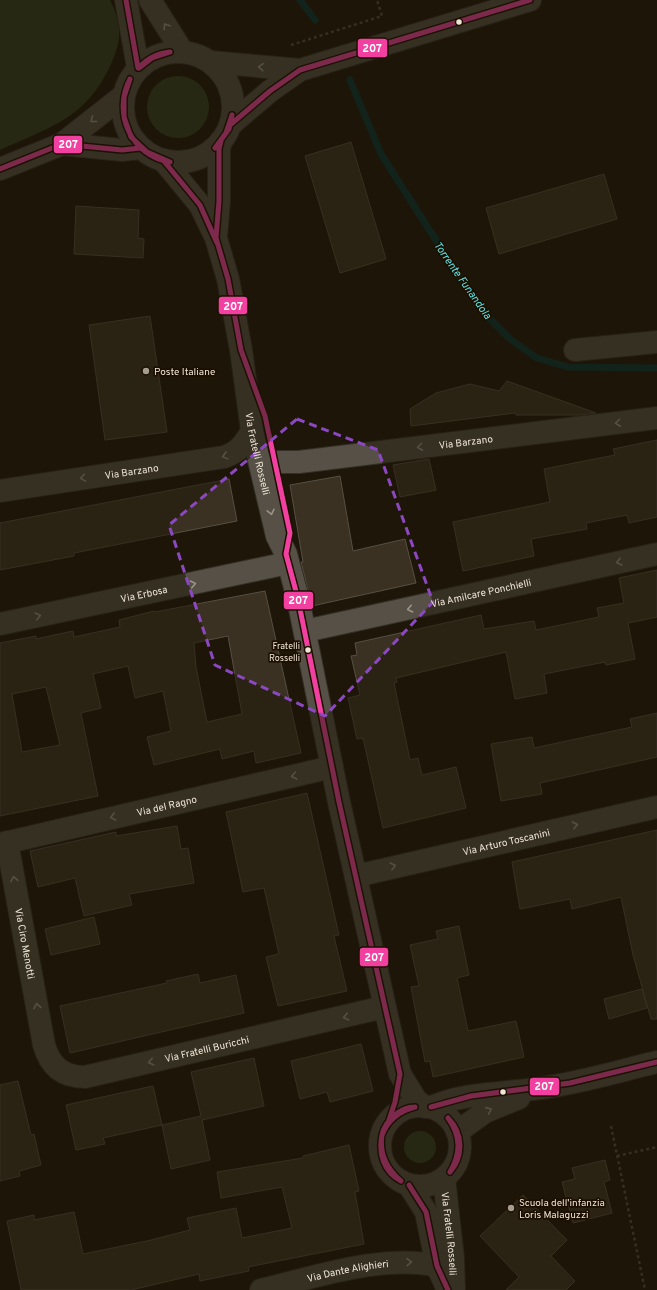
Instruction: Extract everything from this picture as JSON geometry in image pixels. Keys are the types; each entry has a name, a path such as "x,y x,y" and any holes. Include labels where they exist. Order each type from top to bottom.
{"street":[{"path":"126,0 138,68"},
{"path":"150,0 182,51"},
{"path":"216,238 219,201 219,149 226,133 233,111 231,90 225,77 211,62 197,54 182,51 158,55 138,68 127,83 123,96 123,115 126,127 140,148 151,156 162,160 179,162 195,160 209,152 226,133 270,91 300,70 530,0"},
{"path":"211,62 300,70"},
{"path":"0,169 62,144 123,96"},
{"path":"62,144 122,150 140,148"},
{"path":"162,160 200,205 216,238"},
{"name":"Via Fratelli Rosselli","path":"216,238 228,279 241,350 252,431 277,536 287,559 305,631 332,767 400,1074 416,1100 428,1107"},
{"path":"575,350 657,342"},
{"name":"Via Fratelli Rosselli","path":"241,350 265,416 290,533 287,559"},
{"name":"Via Barzano","path":"275,462 299,462 657,418"},
{"name":"Via Barzano","path":"0,491 224,457 240,449 252,431"},
{"name":"Via Amilcare Ponchielli","path":"305,631 657,554"},
{"name":"Via Erbosa","path":"0,624 287,559"},
{"name":"Via del Ragno","path":"3,843 332,767"},
{"name":"Via Arturo Toscanini","path":"356,876 657,807"},
{"name":"Via Ciro Menotti","path":"3,843 44,1045"},
{"name":"Via Fratelli Buricchi","path":"44,1045 49,1058 58,1069 66,1074 86,1077 384,1007"},
{"path":"428,1107 474,1095 542,1088 657,1062"},
{"name":"Via Fratelli Rosselli","path":"389,1120 395,1102 400,1074"},
{"path":"457,1132 484,1112 542,1088"},
{"path":"418,1106 428,1107 442,1112 451,1121 457,1132 460,1144 458,1157 453,1168 444,1178 433,1184 421,1186 409,1185 397,1179 388,1170 382,1160 380,1147 381,1135 389,1120 395,1114 406,1108 418,1106"},
{"name":"Via Fratelli Rosselli","path":"444,1178 453,1258 454,1290"},
{"name":"Via Fratelli Rosselli","path":"409,1185 426,1212 437,1266 448,1290"},
{"name":"Via Dante Alighieri","path":"260,1290 386,1263 414,1262 437,1266"}],"path":[{"path":"611,1126 645,1290"},
{"path":"617,1156 657,1147"}],"highlighted area":[{"path":"297,419 378,450 433,602 325,716 215,665 169,525"}],"green space":[{"path":"0,0 110,0 117,17 119,39 115,55 101,82 91,97 79,109 51,127 0,150"},
{"path":"178,76 190,78 200,85 207,95 209,107 207,119 200,129 190,136 178,138 166,136 156,129 149,119 147,107 149,95 156,85 166,78"},
{"path":"417,1131 423,1131 433,1138 436,1147 435,1153 429,1160 423,1163 417,1163 407,1156 404,1150 404,1144 411,1134"}],"building":[{"path":"351,142 386,259 340,273 305,156"},
{"path":"604,174 617,219 499,254 486,208"},
{"path":"76,206 139,210 138,238 144,239 143,258 74,254"},
{"path":"150,316 167,432 105,440 89,325"},
{"path":"507,381 596,413 580,415 516,415 515,413 411,426 410,409 436,393 470,384 499,391"},
{"path":"657,440 657,517 629,523 627,515 586,523 587,529 531,539 534,556 463,571 453,522 550,502 544,469 615,455 613,449"},
{"path":"429,459 436,490 400,497 393,465"},
{"path":"340,476 353,551 405,539 416,583 312,606 301,562 303,562 290,485"},
{"path":"229,479 237,521 74,553 74,556 0,570 0,523"},
{"path":"657,570 657,617 628,623 635,659 606,665 605,662 544,674 547,693 515,699 506,652 396,678 397,682 394,683 410,760 418,758 422,775 456,767 466,808 383,828 363,738 357,739 348,698 360,695 351,656 357,655 355,643 481,615 484,629 534,621 536,630 599,617 597,608 624,603 619,578"},
{"path":"265,591 301,753 256,763 254,751 222,759 220,749 154,765 147,737 171,731 163,691 135,698 128,666 93,674 101,708 81,713 98,796 0,816 0,643 36,636 36,639 73,631 74,637 120,627 119,620","holes":["228,636 242,714 207,722 196,667 194,643","46,687 60,745 22,752 12,694"]},
{"path":"657,713 657,757 540,783 542,794 501,801 491,744 532,737 534,748 632,727 630,719"},
{"path":"307,793 339,935 334,936 347,991 278,1006 266,957 279,954 264,888 243,892 226,812"},
{"path":"177,826 181,849 188,848 194,883 129,894 132,905 84,916 75,878 38,887 30,851 116,832 116,836"},
{"path":"657,830 657,1019 651,1019 633,955 621,897 572,909 570,899 520,909 512,862"},
{"path":"94,917 100,944 51,955 45,929"},
{"path":"459,926 469,975 457,978 468,1031 516,1021 524,1057 433,1077 430,1061 425,1062 411,987 419,986 410,945 438,939 436,931"},
{"path":"198,974 200,983 236,975 244,1013 70,1053 60,1006 167,983 166,981"},
{"path":"642,989 647,1008 609,1019 604,999"},
{"path":"361,1044 373,1091 330,1102 327,1092 300,1099 291,1061"},
{"path":"254,1058 264,1106 202,1120 210,1160 171,1169 162,1125 201,1116 191,1072"},
{"path":"18,1081 31,1135 34,1134 41,1165 19,1171 20,1176 0,1181 0,1085"},
{"path":"153,1086 162,1125 103,1138 105,1144 76,1150 66,1105"},
{"path":"349,1145 359,1191 355,1192 364,1244 248,1267 249,1271 200,1281 199,1274 131,1290 21,1290 7,1221 34,1215 34,1220 74,1212 83,1254 147,1241 190,1230 187,1218 236,1208 242,1238 292,1228 282,1187 221,1198 217,1172 303,1158 303,1156"},
{"path":"605,1160 610,1180 604,1182 612,1213 573,1223 562,1182 575,1179 572,1168"},
{"path":"523,1195 567,1240 551,1256 575,1281 566,1290 506,1290 519,1277 480,1236"}],"waterway":[{"name":"Torrente Funandola","path":"300,0 315,20"},
{"name":"Torrente Funandola","path":"350,80 381,154 453,267 485,314 510,339 537,358 568,367 657,368"}],"transit line":[{"name":"207","path":"126,0 138,68"},
{"name":"207","path":"230,125 270,91 300,70 530,0"},
{"name":"207","path":"139,68 153,57 170,52"},
{"name":"207","path":"139,68 152,58 170,52"},
{"name":"207","path":"130,79 124,97 124,117 131,137 147,152 170,162"},
{"name":"207","path":"130,79 125,92 123,105 124,119 129,131 135,142 145,151 156,158 170,162"},
{"name":"207","path":"215,148 226,133 232,115"},
{"name":"207","path":"215,148 229,129 232,115"},
{"name":"207","path":"221,141 219,149 219,201 216,238 228,279 241,350 265,416 290,533 286,554 298,599 339,802 400,1074 395,1102 389,1120"},
{"name":"207","path":"0,169 62,144 122,150 140,148"},
{"name":"207","path":"163,160 200,205 217,243"},
{"name":"207","path":"431,1107 471,1096 570,1083 657,1062"},
{"name":"207","path":"382,1135 386,1125 394,1116 404,1109 415,1107"},
{"name":"207","path":"382,1135 387,1125 395,1117 404,1111 415,1107"},
{"name":"207","path":"448,1118 457,1131 460,1145 458,1159 450,1172"},
{"name":"207","path":"448,1118 455,1131 458,1145 454,1165 450,1172"},
{"name":"207","path":"382,1135 381,1142 385,1161 401,1181"},
{"name":"207","path":"382,1135 381,1149 386,1168 401,1181"},
{"name":"207","path":"409,1185 426,1212 437,1266 448,1290"}],"place":[{"name":"Poste Italiane","path":"146,371"},
{"name":"Fratelli Rosselli","path":"308,650"},
{"name":"Scuola dell'infanzia Loris Malaguzzi","path":"511,1208"}]}
